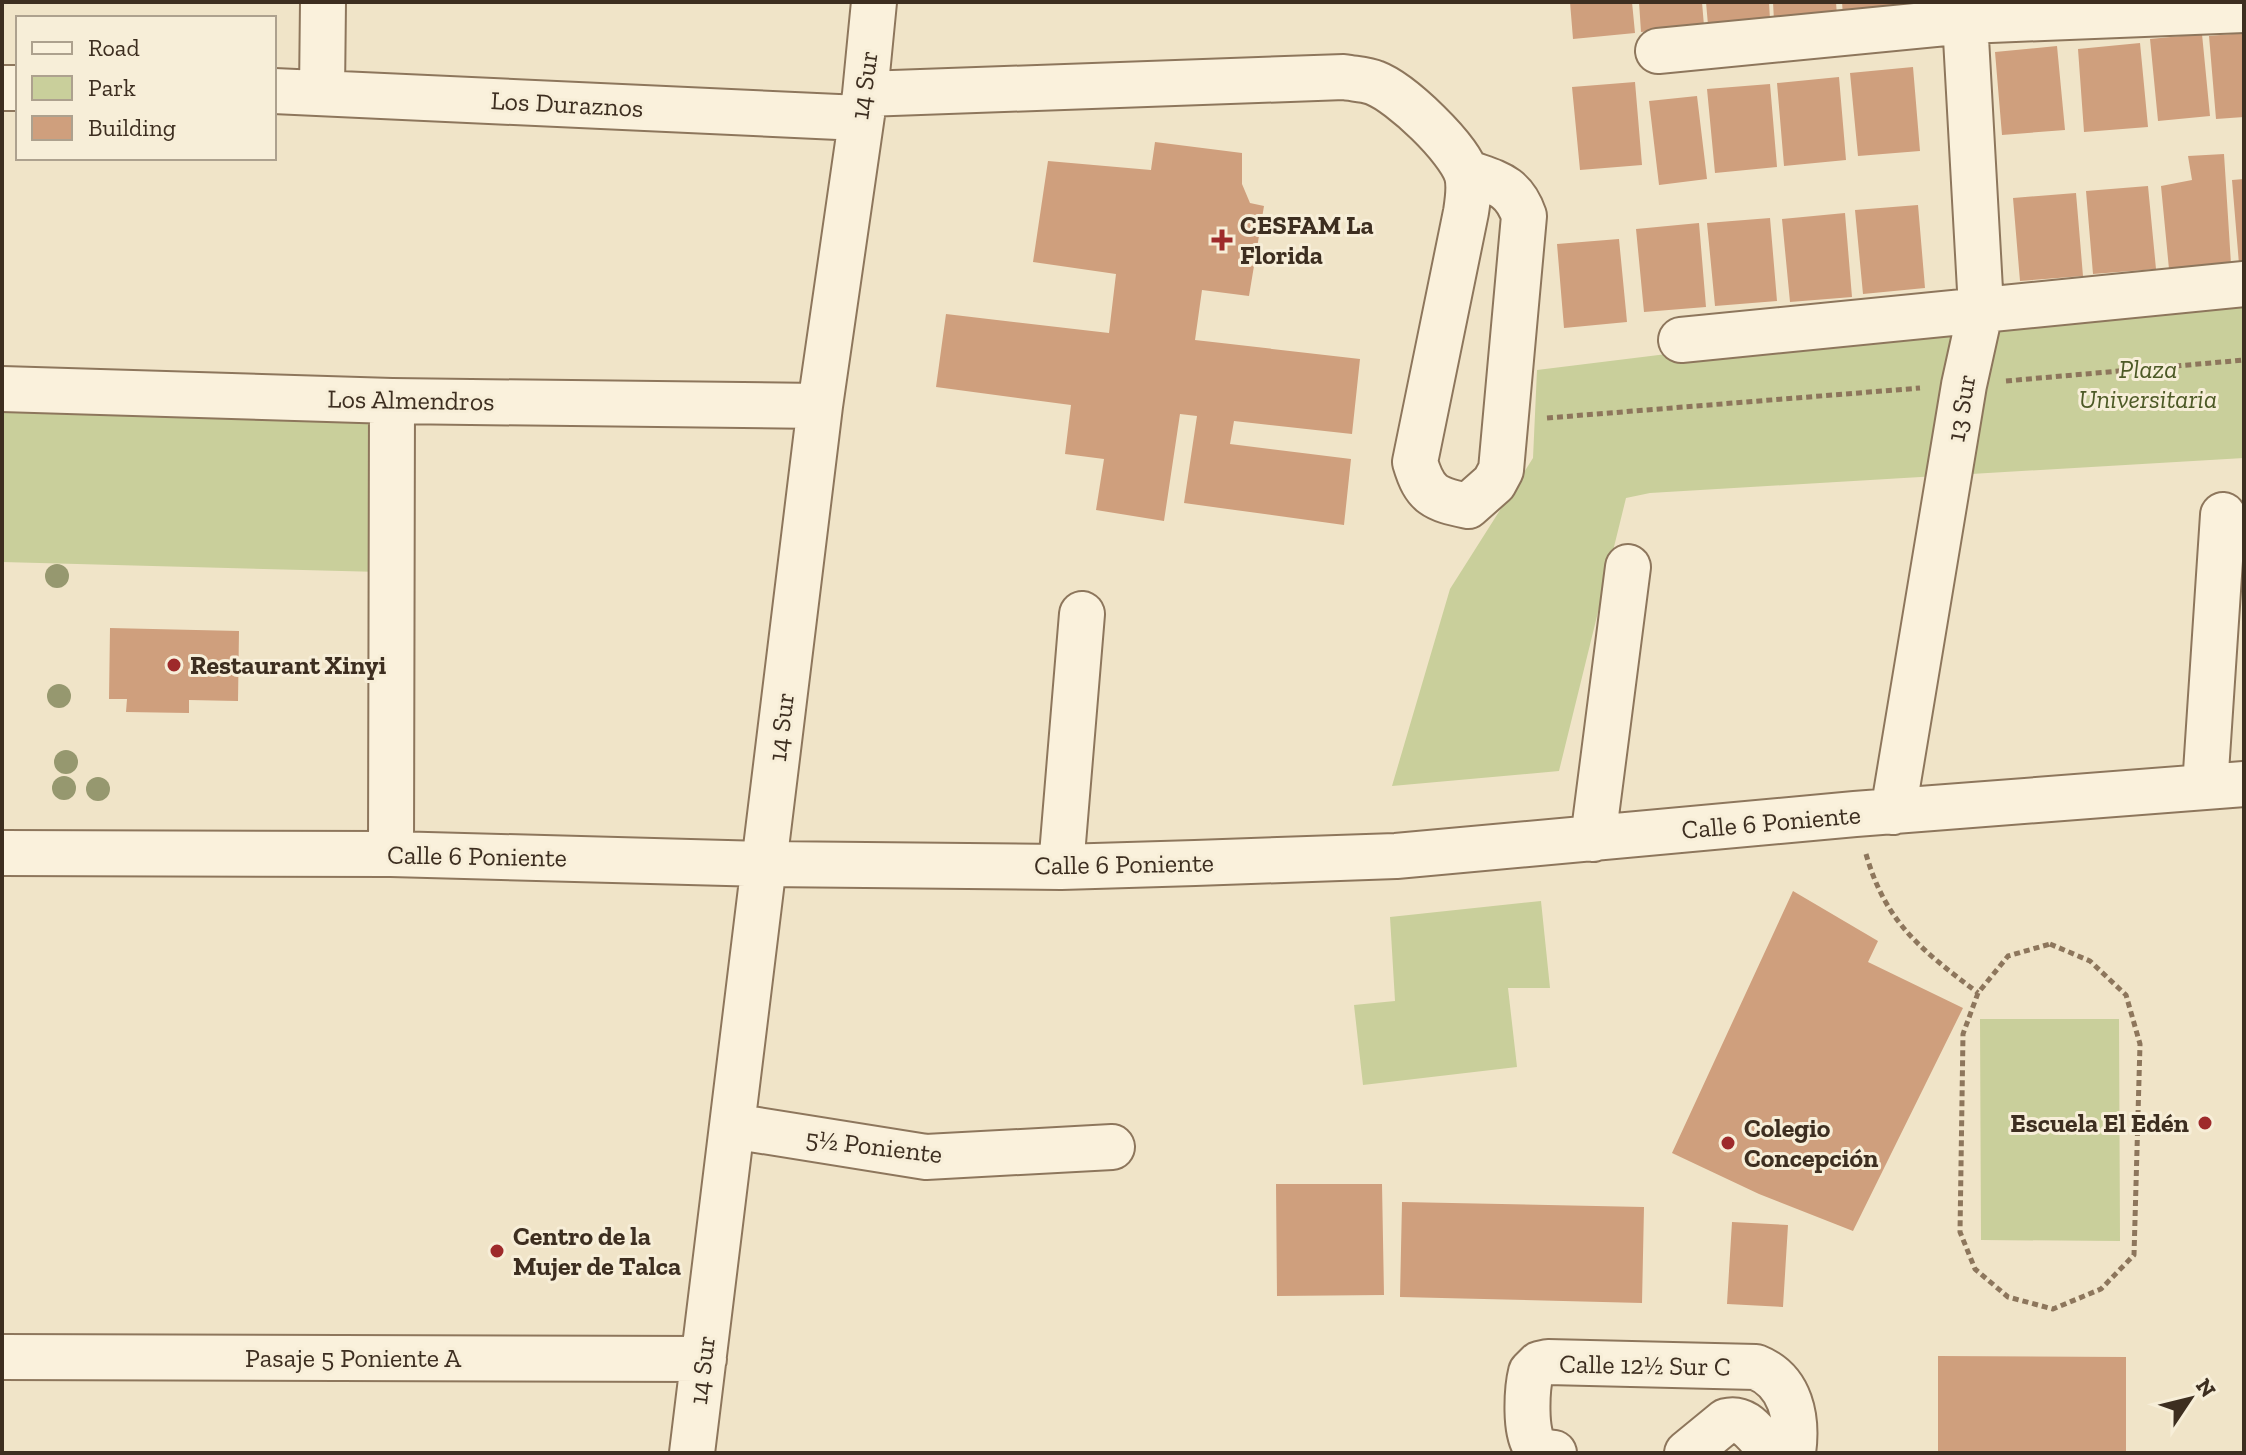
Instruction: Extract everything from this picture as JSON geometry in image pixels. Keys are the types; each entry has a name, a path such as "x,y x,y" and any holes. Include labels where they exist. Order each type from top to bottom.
{"street":[{"path":"322,92 323,2"},
{"name":"14 Sur","path":"692,1453 820,406 863,106 874,2"},
{"path":"1658,51 1965,11 2244,10"},
{"name":"13 Sur","path":"1874,813 1981,308 1965,11"},
{"name":"Los Duraznos","path":"276,91 863,106 1344,77 1372,81 1408,104 1450,148 1466,172"},
{"path":"1466,172 1508,187 1518,199 1524,216 1501,470 1494,483 1468,506 1438,500 1421,481 1415,462 1466,212 1469,188 1466,172"},
{"path":"1681,340 2244,284"},
{"name":"Los Almendros","path":"2,389 392,401 820,406"},
{"path":"391,854 392,401"},
{"path":"2223,515 2224,786"},
{"path":"1593,839 1628,567"},
{"path":"1061,867 1082,614"},
{"name":"Calle 6 Poniente","path":"2,853 391,854 765,864 1061,867 1396,856 1874,813 2224,786"},
{"name":"5½ Poniente","path":"732,1126 926,1157 1112,1147"},
{"name":"Pasaje 5 Poniente A","path":"2,1357 704,1359"},
{"name":"Calle 12½ Sur C","path":"1554,1453 1543,1452 1534,1445 1528,1430 1531,1372 1539,1364 1548,1362 1756,1367 1770,1373 1791,1402 1796,1432 1793,1453"},
{"name":"Calle 12½ Sur C","path":"1687,1453 1726,1421 1734,1420 1749,1426 1776,1453"}],"path":[{"path":"1535,419 2244,360"},
{"path":"1874,813 1874,882 1896,919 1919,947 1978,993"},
{"path":"2050,944 2090,961 2126,995 2140,1044 2134,1255 2101,1289 2053,1309 2008,1297 1975,1269 1960,1232 1963,1034 1978,993 2008,956 2050,944"}],"green space":[{"name":"Plaza Universitaria","path":"2244,296 2244,458 1650,493 1626,498 1559,771 1392,786 1450,589 1533,458 1537,370 1683,352"},
{"path":"2,408 379,414 381,572 2,562"},
{"path":"1541,901 1550,988 1508,988 1517,1067 1363,1085 1354,1005 1395,1001 1390,917"},
{"path":"1980,1019 2119,1019 2120,1241 1981,1240"}],"building":[{"path":"1570,2 1632,2 1635,33 1573,39"},
{"path":"1639,2 1702,2 1704,26 1641,32"},
{"path":"1706,2 1769,2 1770,20 1708,25"},
{"path":"1773,2 1836,2 1837,16 1774,21"},
{"path":"1842,2 1905,2 1906,11 1843,16"},
{"path":"2244,33 2244,117 2216,119 2209,36"},
{"path":"2202,34 2210,116 2158,121 2150,39"},
{"path":"2140,43 2148,127 2084,132 2078,49"},
{"path":"2057,46 2065,130 2002,135 1995,52"},
{"path":"1913,67 1920,151 1858,156 1850,73"},
{"path":"1839,77 1846,160 1784,166 1777,83"},
{"path":"1635,82 1642,165 1580,170 1572,87"},
{"path":"1770,84 1777,167 1715,173 1707,89"},
{"path":"1697,96 1707,179 1659,185 1649,101"},
{"path":"1155,142 1242,153 1242,184 1250,203 1264,206 1249,296 1202,290 1195,340 1360,359 1352,434 1234,421 1230,444 1351,459 1344,525 1184,503 1197,416 1180,414 1164,521 1096,510 1104,459 1065,454 1071,405 936,387 946,314 1109,333 1116,274 1033,262 1048,161 1151,170"},
{"path":"2224,154 2231,264 2169,269 2161,186 2192,180 2188,156"},
{"path":"2244,179 2244,263 2239,264 2232,180"},
{"path":"2148,186 2156,269 2093,274 2086,191"},
{"path":"2076,193 2083,276 2020,281 2013,198"},
{"path":"1918,205 1925,288 1863,294 1855,210"},
{"path":"1845,213 1852,297 1790,302 1782,219"},
{"path":"1770,218 1777,301 1715,306 1707,223"},
{"path":"1699,223 1706,307 1644,312 1636,229"},
{"path":"1619,239 1627,322 1564,328 1557,244"},
{"name":"Restaurant Xinyi","path":"110,628 239,631 238,701 189,700 189,713 126,712 127,699 109,699"},
{"path":"1793,891 1878,941 1868,962 1963,1008 1853,1231 1759,1194 1672,1153"},
{"path":"1276,1184 1382,1184 1384,1295 1277,1296"},
{"path":"1402,1202 1644,1207 1642,1303 1400,1297"},
{"path":"1732,1222 1788,1225 1783,1307 1727,1304"},
{"path":"1938,1356 2126,1357 2126,1453 1938,1453"}],"place":[{"name":"CESFAM La Florida","path":"1222,240"},
{"name":"Restaurant Xinyi","path":"174,665"},
{"name":"Escuela El Edén","path":"2205,1123"},
{"name":"Colegio Concepción","path":"1728,1143"},
{"name":"Centro de la Mujer de Talca","path":"497,1251"}]}
